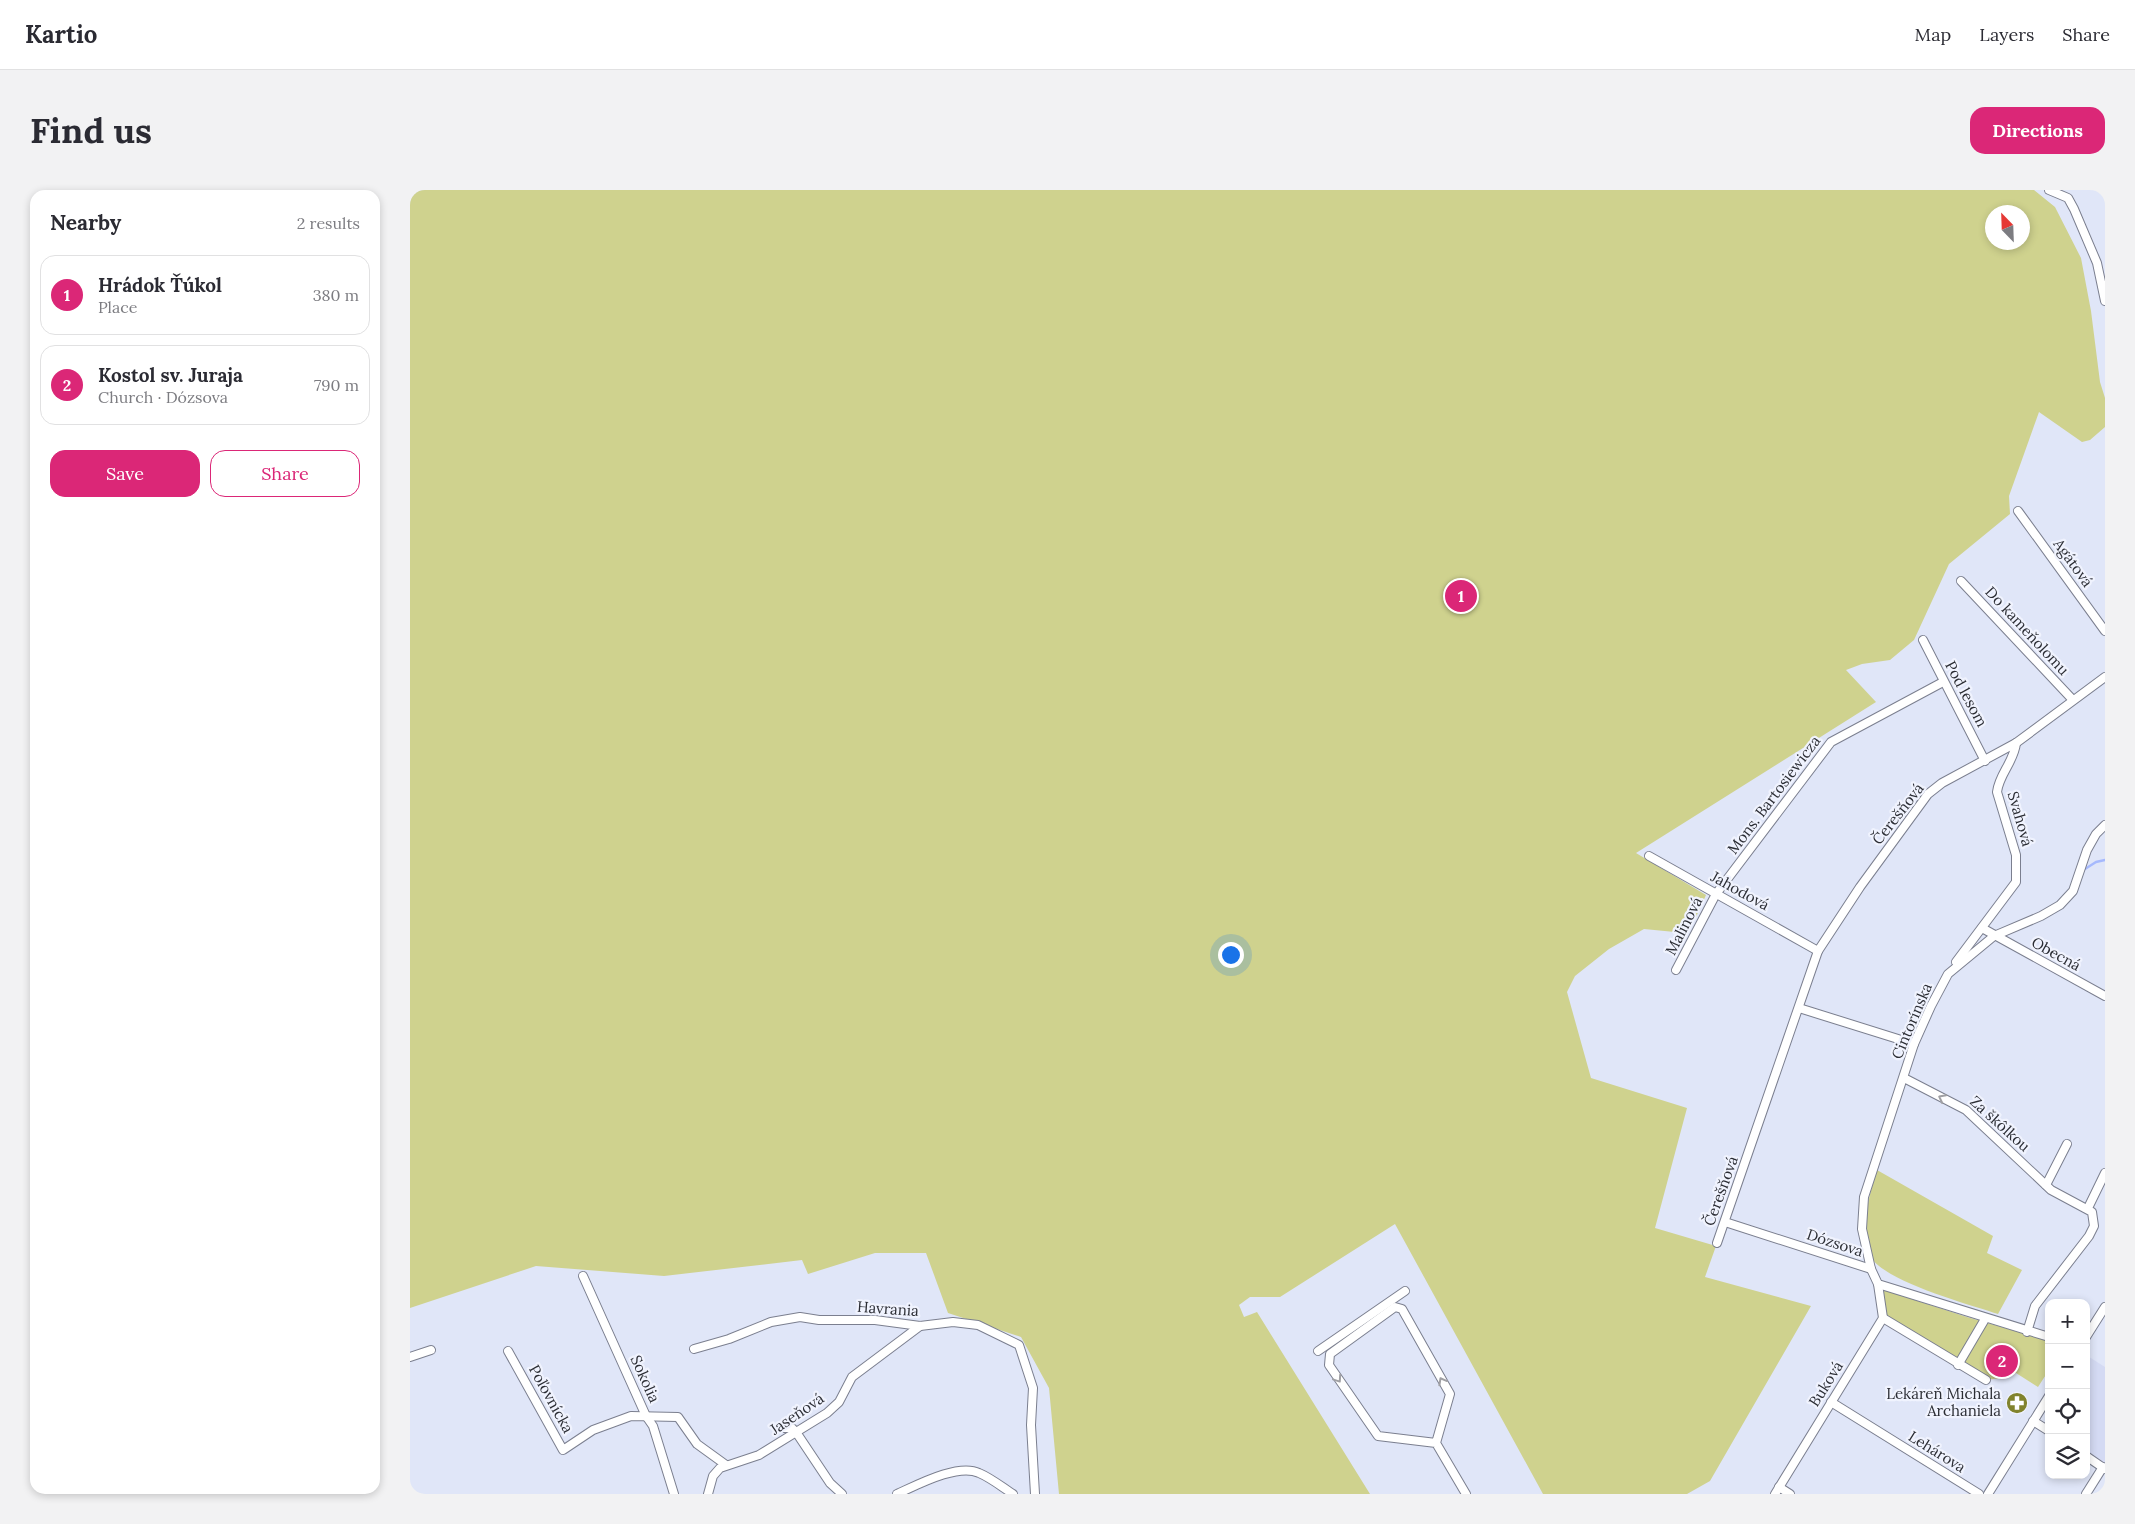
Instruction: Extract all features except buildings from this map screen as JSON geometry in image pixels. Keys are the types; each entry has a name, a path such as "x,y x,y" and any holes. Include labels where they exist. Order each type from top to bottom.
{"street":[{"path":"2049,190 2068,198 2074,209 2096,263 2105,301"},
{"name":"Agátová","path":"2018,511 2105,631"},
{"name":"Do kameňolomu","path":"1961,581 2072,699"},
{"name":"Pod lesom","path":"1923,640 1985,761"},
{"name":"Čerešňová","path":"1717,1243 1800,1008 1818,951 1860,887 1928,794 1942,783 2016,743 2072,699 2105,677"},
{"name":"Mons. Bartosiewicza","path":"1716,894 1831,742 1943,682"},
{"name":"Svahová","path":"1948,974 2016,882 2016,855 1996,792 1998,783 2009,766 2016,743"},
{"name":"Cintorínska","path":"1871,1269 1862,1229 1864,1196 1914,1044 1948,974 1994,936 2041,916 2060,905 2073,891 2087,850 2096,834 2105,825"},
{"name":"Jahodová","path":"1649,856 1818,951"},
{"name":"Malinová","path":"1676,970 1716,894"},
{"name":"Obecná","path":"1982,928 2105,996"},
{"path":"1800,1008 1914,1044"},
{"name":"Za škôlkou","path":"1904,1078 1966,1110 2056,1194 2088,1208"},
{"path":"2046,1185 2067,1144"},
{"path":"2026,1332 2035,1306 2089,1236 2095,1218 2088,1208 2105,1173"},
{"name":"Dózsova","path":"1725,1222 1871,1269 1878,1284"},
{"name":"Sokolia","path":"583,1276 646,1416 653,1426 674,1494"},
{"path":"1986,1380 1958,1365 1883,1318 1878,1284 2045,1337"},
{"path":"1406,1291 1330,1354 1329,1365 1378,1436 1436,1443"},
{"path":"1318,1351 1342,1334 1377,1315 1395,1307 1402,1309 1450,1394 1436,1443 1466,1494"},
{"path":"2090,1331 2105,1307"},
{"name":"Havrania","path":"694,1349 729,1339 771,1322 800,1318 875,1320 920,1326 953,1322 978,1325 1019,1344 1033,1388 1031,1425 1035,1494"},
{"name":"Buková","path":"1777,1490 1883,1318"},
{"path":"1958,1365 1985,1319"},
{"name":"Jaseňová","path":"726,1465 759,1455 828,1413 839,1402 852,1377 920,1326"},
{"path":"1342,1334 1347,1341"},
{"path":"410,1357 431,1350"},
{"name":"Poľovnícka","path":"508,1351 563,1450 593,1430 631,1416 678,1418 697,1444 726,1465"},
{"name":"Lehárova","path":"1831,1402 1979,1494"},
{"path":"1988,1494 2045,1402"},
{"path":"2033,1421 2045,1428"},
{"path":"783,1428 792,1428 796,1432 830,1483 842,1494"},
{"path":"2086,1494 2104,1468 2090,1459"},
{"path":"708,1494 713,1476 726,1465"},
{"path":"897,1494 944,1474 966,1471 978,1472 1013,1494"},
{"path":"1777,1490 1790,1494"}],"shaded area":[{"path":"2090,1358 2105,1367 2105,1463 2090,1453"}],"green space":[{"path":"410,190 2034,190 2055,207 2081,258 2091,311 2100,382 2105,398 2105,427 2090,440 2082,442 2039,412 2009,496 2010,514 1949,564 1914,640 1890,660 1862,664 1846,670 1876,702 1636,853 1706,895 1696,917 1685,933 1644,929 1609,949 1575,976 1567,992 1591,1078 1687,1108 1655,1228 1716,1246 1705,1277 1811,1306 1710,1481 1687,1494 1543,1494 1395,1224 1280,1297 1250,1297 1239,1305 1244,1317 1257,1312 1370,1494 1059,1494 1049,1388 1021,1337 948,1313 926,1253 875,1253 808,1274 802,1260 664,1276 536,1266 410,1308"},
{"path":"1877,1170 1993,1236 1987,1253 2022,1270 1998,1314 1909,1283 1879,1266 1870,1256 1865,1237 1866,1213"},
{"path":"1884,1290 2045,1340 2045,1376 2038,1387 2016,1373 1986,1380 1887,1322 1881,1294"}],"waterway":[{"path":"2085,869 2096,862 2105,860"}],"place":[{"name":"Hrádok Ťúkol","path":"1461,596"},
{"name":"Kostol sv. Juraja","path":"2002,1361"},
{"name":"Lekáreň Michala Archaniela","path":"2017,1403"}]}
